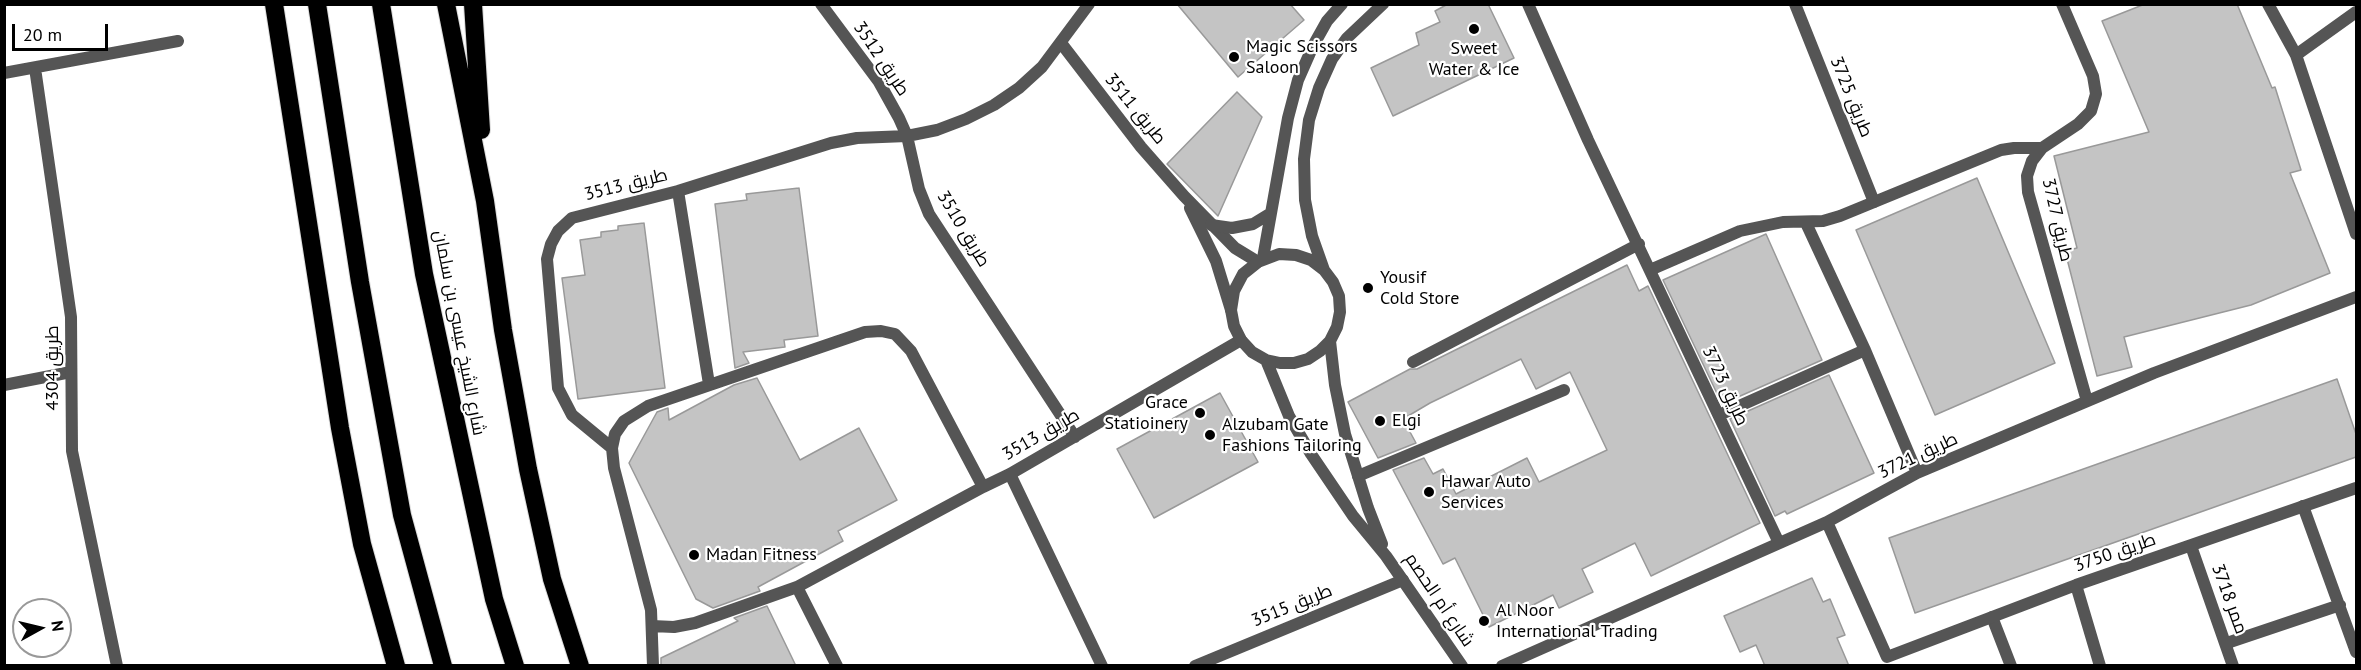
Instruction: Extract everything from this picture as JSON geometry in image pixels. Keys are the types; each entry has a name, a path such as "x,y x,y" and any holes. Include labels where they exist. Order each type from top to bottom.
{"highway":[{"path":"274,4 340,428 362,544 396,666"},
{"path":"317,4 360,282 402,515 442,666"},
{"name":"شارع الشيخ عيسى بن سلمان","path":"381,4 424,274 494,599 515,666"},
{"path":"446,4 485,201 503,330 528,469 552,579 580,666"},
{"path":"473,4 485,201"}],"street":[{"name":"طريق 3512","path":"821,4 879,82 907,136"},
{"path":"907,136 946,126 994,105 1019,88 1042,67 1089,4"},
{"path":"1261,260 1288,118 1298,80 1327,21 1342,4"},
{"path":"1324,270 1312,236 1305,201 1304,159 1309,120 1318,88 1332,59 1347,38 1383,4"},
{"name":"طريق 3723","path":"1528,4 1588,140 1779,543"},
{"name":"طريق 3725","path":"1795,4 1874,202"},
{"name":"طريق 3727","path":"2062,4 2093,76 2096,94 2091,111 2042,148 2032,161 2027,176 2028,192 2087,401"},
{"path":"2268,4 2296,55 2356,234"},
{"path":"2296,55 2356,12"},
{"path":"4,73 178,41"},
{"name":"طريق 3511","path":"1061,43 1135,138 1184,196 1235,248 1261,260"},
{"path":"1313,46 1332,59"},
{"name":"طريق 4304","path":"35,68 71,316 72,451 117,666"},
{"name":"طريق 3513","path":"612,448 572,415 558,388 547,259 558,231 572,218 678,191 831,143 857,138 907,136"},
{"name":"طريق 3510","path":"907,136 919,189 929,214 1075,437"},
{"path":"1650,270 1740,231 1784,222 1823,221 2001,150 2022,147 2042,148"},
{"path":"678,191 709,384"},
{"name":"طريق 3511","path":"1184,196 1216,261 1231,310"},
{"path":"1211,225 1232,228 1253,224 1271,213"},
{"path":"1806,223 1865,350 1917,472"},
{"path":"1413,362 1639,244"},
{"path":"1279,254 1296,255 1311,260 1324,270 1339,296 1340,312 1337,327 1330,341 1308,359 1294,363 1266,360 1252,352 1241,340 1234,326 1231,310 1234,291 1243,274 1261,260 1279,254"},
{"name":"طريق 3721","path":"1502,666 1827,522 1917,472 2154,373 2356,297"},
{"path":"653,666 651,609 614,468 612,448 615,434 624,421 648,406 865,332 881,331 895,334 906,343 916,359 983,487"},
{"name":"طريق 3513","path":"652,626 674,627 695,623 797,587 1010,474 1241,340"},
{"name":"شارع أم الحصم","path":"1330,341 1337,395 1358,476 1386,556"},
{"path":"1719,415 1865,350"},
{"name":"شارع أم الحصم","path":"1266,360 1289,416 1311,454 1353,516 1386,556 1462,666"},
{"path":"4,385 71,372"},
{"path":"1358,476 1564,390"},
{"path":"1010,474 1102,666"},
{"name":"طريق 3750","path":"1888,661 1992,617 2076,585 2356,488"},
{"path":"2303,506 2356,652"},
{"path":"1827,522 1888,661"},
{"name":"ممر 3718","path":"2191,546 2233,666"},
{"name":"طريق 3515","path":"1195,666 1403,580"},
{"path":"2076,585 2100,666"},
{"path":"797,587 837,666"},
{"path":"2227,644 2340,605"},
{"path":"1992,617 2011,666"}],"building":[{"path":"1177,4 1290,4 1304,20 1238,77"},
{"path":"1448,4 1488,4 1514,58 1393,116 1371,68 1419,45 1416,33 1440,22 1435,11"},
{"path":"2145,4 2237,4 2272,88 2275,87 2301,170 2290,173 2330,273 2251,305 2124,337 2132,367 2097,376 2065,251 2077,248 2054,156 2149,132 2102,21"},
{"path":"1237,92 1262,117 1218,216 1167,164"},
{"path":"1977,178 2055,363 1935,415 1856,230"},
{"path":"799,188 818,336 784,340 785,347 743,352 749,363 735,368 715,204 747,200 746,194"},
{"path":"644,223 665,388 578,399 562,278 585,275 580,240 601,237 601,232 618,230 618,226"},
{"path":"1766,234 1822,360 1722,404 1663,280"},
{"path":"1627,265 1639,291 1648,286 1760,523 1651,576 1635,543 1582,569 1593,592 1559,608 1553,595 1489,627 1455,558 1443,564 1393,470 1424,458 1433,474 1443,469 1456,494 1527,458 1539,482 1607,450 1570,372 1536,389 1521,359 1430,403 1403,419 1416,443 1378,458 1348,402 1410,369 1417,369"},
{"path":"1829,375 1874,473 1787,514 1785,511 1775,516 1730,419"},
{"path":"757,378 800,460 859,428 897,500 838,531 843,541 758,587 760,591 713,608 696,599 629,463 657,412 668,408 669,420 734,385"},
{"path":"2337,379 2356,434 2356,457 1915,613 1889,538"},
{"path":"1220,393 1258,462 1154,518 1117,449"},
{"path":"1812,578 1823,602 1830,599 1845,635 1837,638 1849,666 1765,666 1756,645 1740,652 1724,616"},
{"path":"767,606 796,666 661,666 661,658 738,621 734,618"}],"place":[{"name":"Sweet Water & Ice","path":"1474,29"},
{"name":"Magic Scissors Saloon","path":"1234,57"},
{"name":"Yousif Cold Store","path":"1368,288"},
{"name":"Grace Statioinery","path":"1200,413"},
{"name":"Elgi","path":"1380,421"},
{"name":"Alzubam Gate Fashions Tailoring","path":"1210,435"},
{"name":"Hawar Auto Services","path":"1429,492"},
{"name":"Madan Fitness","path":"694,555"},
{"name":"Al Noor International Trading","path":"1484,621"}]}
